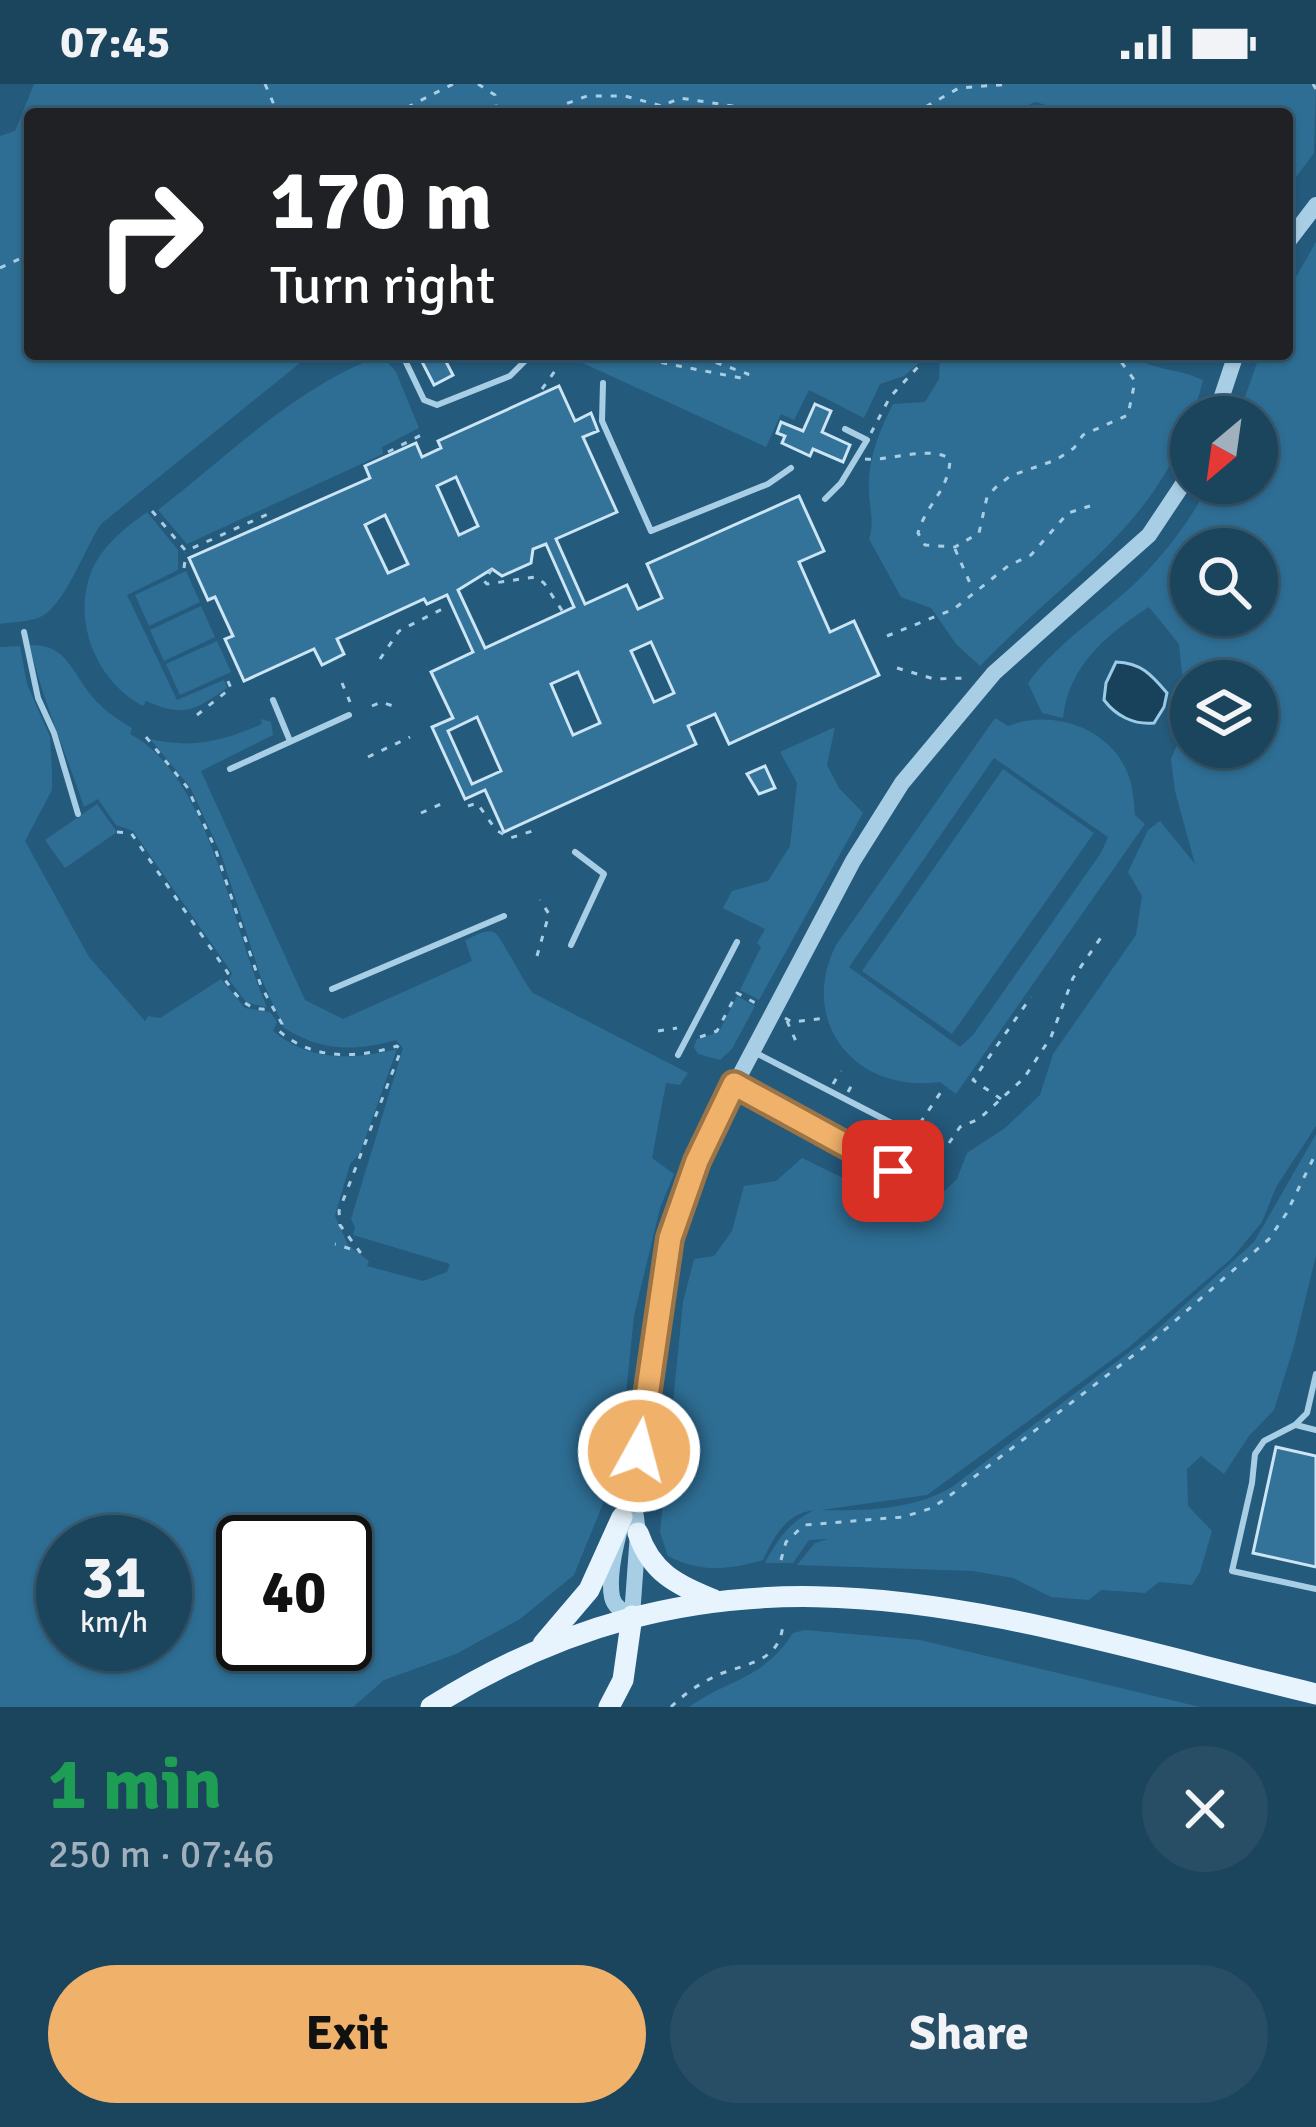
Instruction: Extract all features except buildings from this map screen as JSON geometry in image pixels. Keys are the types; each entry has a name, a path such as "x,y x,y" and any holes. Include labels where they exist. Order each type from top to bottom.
{"main road":[{"path":"538,1649 589,1590 630,1525 662,1576 715,1600"},
{"path":"431,1707 538,1649 632,1616 715,1600 830,1594 915,1602 1316,1694"},
{"path":"609,1707 623,1680 632,1616"}],"street":[{"path":"1293,235 1316,205"},
{"path":"1222,396 1234,360"},
{"path":"632,1616 633,1494 670,1238 697,1161 734,1084 860,848 918,761 1011,658 1149,535 1170,504"}],"lane":[{"path":"405,360 424,400 437,405 510,376 526,360"},
{"path":"603,383 602,421 651,531 768,484 791,468"},
{"path":"825,499 867,440 845,429"},
{"path":"24,632 38,698 78,814"},
{"path":"273,700 290,742"},
{"path":"230,769 349,716"},
{"path":"571,946 604,874 575,852"},
{"path":"332,988 504,916"},
{"path":"678,1055 737,942"},
{"path":"734,1084 893,1171 908,1168 919,1153 910,1133 752,1050"},
{"path":"1316,1374 1307,1413 1255,1454 1232,1570 1316,1589"},
{"path":"1295,1425 1316,1430"}],"path":[{"path":"406,108 453,84"},
{"path":"478,84 495,94 496,108"},
{"path":"924,108 959,88 1011,84"},
{"path":"555,108 587,96 625,96 662,106 680,98 746,108"},
{"path":"647,360 746,379 748,374 709,360"},
{"path":"867,440 890,398 925,360"},
{"path":"859,456 896,459 925,452 942,453 950,459 944,494 922,520 918,533 925,545 955,547 979,533 987,497 1010,476 1056,460 1083,435 1128,415 1135,381 1118,360"},
{"path":"542,389 555,371"},
{"path":"388,452 427,431"},
{"path":"886,636 954,609 1008,566 1031,555 1069,513 1090,506"},
{"path":"152,511 187,551"},
{"path":"187,551 268,514 272,522"},
{"path":"955,547 974,591"},
{"path":"184,568 187,551"},
{"path":"492,569 484,581 487,584 535,577 563,612"},
{"path":"380,659 398,631 448,606"},
{"path":"897,668 934,679 975,679"},
{"path":"197,715 231,688 226,677"},
{"path":"342,683 351,704"},
{"path":"372,706 381,702 396,706"},
{"path":"146,737 187,787 215,848 271,1009 282,1024 278,1030 315,1051 334,1055 397,1046 401,1050 339,1210 340,1226 360,1252 335,1244"},
{"path":"368,757 410,737"},
{"path":"468,806 477,803 496,830 510,838 539,829"},
{"path":"421,813 440,804"},
{"path":"117,832 131,833 228,973 223,977 237,998 256,1010 271,1009"},
{"path":"537,956 549,914 540,900"},
{"path":"949,1142 960,1127 1002,1100 1040,1058 1073,978 1102,937"},
{"path":"697,1038 717,1031 737,993 761,1006"},
{"path":"1002,1100 973,1080 1031,997"},
{"path":"798,1046 785,1018 826,1018"},
{"path":"658,1031 679,1029"},
{"path":"920,1123 945,1085"},
{"path":"781,1560 787,1542 804,1525 903,1516 932,1508 948,1497 1152,1341 1269,1239 1316,1153"},
{"path":"671,1707 706,1680 754,1664 772,1652 783,1624"}],"shaded area":[{"path":"34,84 1316,84 1314,153 1293,181 1293,108 1056,108 1035,102 1021,108 24,108"},
{"path":"24,109 24,360 304,360 101,524 65,591 47,612 0,624 0,136 15,131"},
{"path":"1316,242 1316,1126 1276,1187 1262,1222 1232,1258 1128,1348 927,1495 821,1510 905,1505 952,1487 1149,1337 1254,1242 1316,1134 1316,1255 1274,1410 1249,1436 1224,1474 1201,1456 1187,1469 1188,1506 1212,1531 1200,1572 1192,1585 1159,1582 1145,1593 1101,1590 1089,1600 1051,1597 1013,1578 973,1571 797,1565 815,1543 828,1539 809,1540 793,1563 765,1563 786,1531 814,1510 789,1521 763,1560 715,1568 668,1556 660,1532 683,1302 694,1259 714,1256 732,1231 744,1186 776,1181 802,1158 866,1189 929,1206 957,1179 967,1153 1005,1128 1040,1095 1053,1054 1136,935 1142,896 1128,872 1148,830 1160,821 1195,864 1172,768 1278,768 1278,660 1181,660 1173,636 1278,636 1278,528 1182,528 1197,505 1278,504 1278,396 1245,396 1258,360 1293,360 1293,282"},
{"path":"370,360 386,360 396,372 419,428 382,447 383,454 187,544 158,510 286,408"},
{"path":"576,360 922,360 904,376 880,384 864,418 809,390 794,420 781,414 766,447"},
{"path":"940,360 1140,360 1203,380 1198,396 1170,396 1170,465 1142,507 1084,569 980,666 956,644 931,608 901,597 869,539 869,478 879,435 893,404 925,402 939,379"},
{"path":"147,512 178,550 178,570 127,595 177,700 224,680 227,688 189,709 146,701 143,706 127,696 102,667 87,632 86,594 94,565 114,539"},
{"path":"1170,543 1170,633 1149,607 1092,653 1073,682 1063,718 1042,713 1028,683 1056,651 1150,568"},
{"path":"186,571 200,602 149,626 135,595"},
{"path":"201,606 215,637 164,661 150,630"},
{"path":"217,641 231,672 180,695 166,664"},
{"path":"30,645 58,652 97,702 132,728 130,734 157,755 180,783 215,857 267,1007 247,1003 229,980 232,973 133,831 116,825 98,799 84,807"},
{"path":"20,646 27,684 50,737 52,790 25,841 89,957 145,1021 148,1016 160,1018 221,979 245,1008 270,1012 277,1022 273,1031 302,1048 332,1056 397,1049 360,1153 350,1164 335,1216 348,1245 369,1261 367,1266 423,1281 447,1272 450,1264 353,1235 351,1219 403,1048 396,1040 352,1048 325,1045 284,1028 261,978 221,854 190,787 150,739 208,742 262,724 261,719 271,722 273,735 201,771 305,1000 343,1019 472,961 465,940 491,932 533,993 688,1073 680,1085 666,1083 652,1158 674,1174 660,1208 634,1316 625,1403 607,1494 574,1575 520,1619 456,1654 384,1680 353,1707 0,1707 0,647"},
{"path":"1116,662 1145,671 1167,693 1154,723 1126,718 1104,700"},
{"path":"995,718 1008,726 1044,720 1079,727 1110,746 1121,760 1135,815 1145,824 956,1094 940,1082 910,1083 883,1077 842,1047 824,1001 826,974 836,945","holes":["994,758 1108,837 973,1035 960,1047 849,967"]},
{"path":"835,727 827,765 839,788 863,813 759,1000 740,990 765,929 723,908 732,891 768,881 790,846 797,783 780,752"},
{"path":"1003,769 1094,833 952,1034 862,971"},
{"path":"97,804 117,832 65,868 45,840"},
{"path":"737,996 755,1006 732,1049 720,1060 698,1054 697,1039 719,1032"},
{"path":"805,1630 920,1640 1200,1707 689,1707 757,1669 793,1633"}],"route":[{"path":"639,1451 670,1238 686,1186 734,1084 893,1171"}]}
